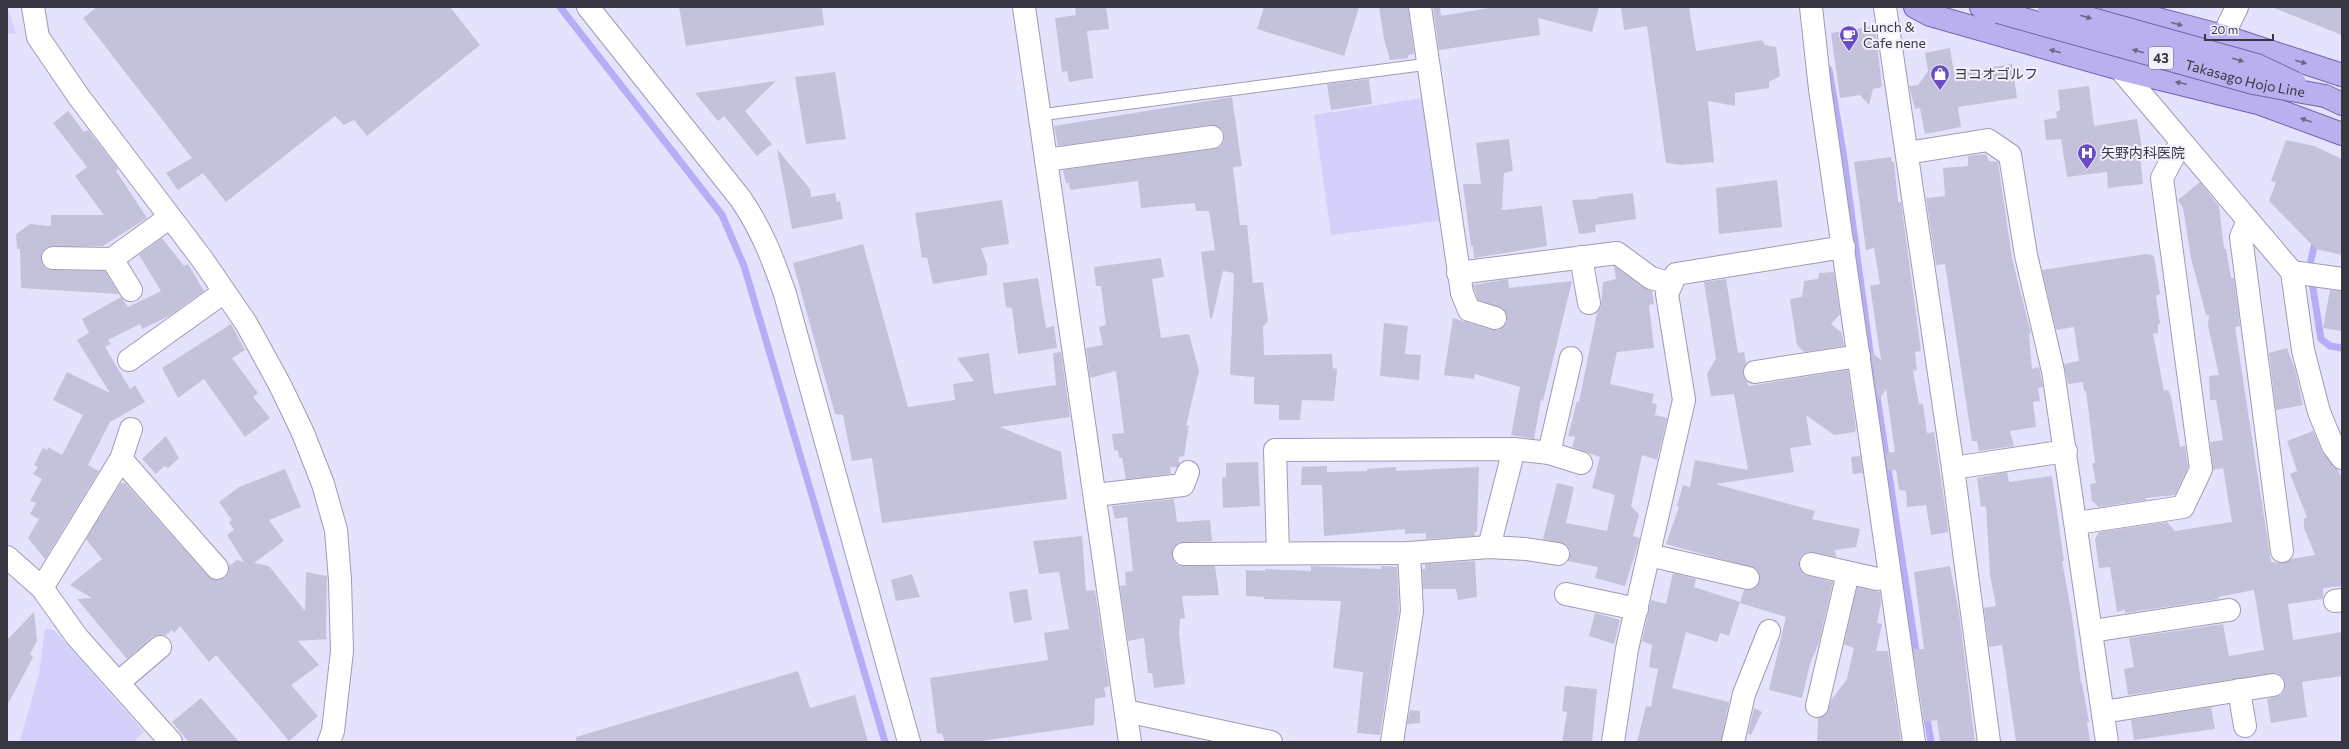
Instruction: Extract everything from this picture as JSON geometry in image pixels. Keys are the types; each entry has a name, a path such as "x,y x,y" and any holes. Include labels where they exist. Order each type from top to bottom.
{"main road":[{"path":"1915,7 1930,15 2120,69 2208,89 2258,103 2342,134"},
{"name":"Takasago Hojo Line","path":"2049,7 2257,65 2334,100"},
{"path":"2112,7 2223,36 2342,75"},
{"name":"Takasago Hojo Line","path":"1989,10 2253,83 2334,100"}],"street":[{"path":"33,7 38,37 79,97 170,217 246,323 280,385 323,484 336,530 340,580 342,651 333,731 329,742"},
{"path":"588,7 740,198 756,222 768,247 785,294 909,742"},
{"path":"1024,7 1130,742"},
{"path":"1420,7 1458,273 1464,301 1468,310 1494,318"},
{"path":"1811,7 1820,88 1914,742"},
{"path":"1885,7 1953,468 1989,742"},
{"path":"2208,89 2223,36 2236,7"},
{"path":"2120,69 2292,272 2303,350 2319,412 2333,446 2342,458"},
{"path":"1046,160 1212,136"},
{"path":"1907,153 1988,140 2010,155 2026,255 2053,371 2077,523 2107,742"},
{"path":"2077,523 2183,507 2201,469 2162,178 2181,142"},
{"path":"53,258 112,259 170,217"},
{"path":"2248,220 2241,237 2282,551"},
{"path":"1613,742 1627,649 1684,400 1667,294 1670,283 1676,274 1844,247"},
{"path":"1458,273 1617,253 1651,278 1670,283"},
{"path":"1581,257 1589,303"},
{"path":"112,259 131,290"},
{"path":"2292,272 2342,279"},
{"path":"130,360 224,292"},
{"path":"1755,372 1859,356"},
{"path":"1549,453 1571,358"},
{"path":"42,588 122,459 131,429"},
{"path":"1489,547 1514,449"},
{"path":"1278,553 1275,450 1514,449 1549,453 1581,463"},
{"path":"1953,468 2066,451"},
{"path":"122,459 203,537 217,568"},
{"path":"1095,495 1183,485 1188,472"},
{"path":"1184,554 1409,553 1489,547 1526,549 1558,554"},
{"path":"1392,742 1412,611 1409,553"},
{"path":"1649,555 1748,578"},
{"path":"7,557 42,588 77,637 119,682 171,742"},
{"path":"1811,564 1876,579 1890,577"},
{"path":"1817,706 1848,573"},
{"path":"1566,594 1637,609"},
{"path":"2092,631 2229,610"},
{"path":"1733,742 1744,694 1769,631"},
{"path":"119,682 160,646"},
{"path":"2103,712 2273,685"},
{"path":"2239,690 2245,726"},
{"path":"1126,711 1271,742"}],"lane":[{"path":"1040,115 1428,64"}],"shaded area":[{"path":"7,7 16,33 7,34"},
{"path":"1429,97 1447,220 1331,235 1314,115"},
{"path":"45,629 54,630 144,732 133,742 20,741 39,674"}],"building":[{"path":"97,7 450,7 480,45 367,136 354,120 344,125 335,116 226,202 203,173 178,190 166,173 192,158 83,18"},
{"path":"679,7 822,7 824,25 686,46"},
{"path":"1075,7 1106,7 1109,29 1087,31 1093,78 1069,82 1067,71 1062,72 1055,18 1076,15"},
{"path":"1264,7 1359,7 1344,56 1257,29"},
{"path":"1379,7 1408,7 1414,54 1408,55 1408,58 1390,60 1384,39"},
{"path":"1433,7 1440,7 1441,16 1495,7 1599,7 1592,32 1538,18 1540,35 1439,50"},
{"path":"1621,7 1689,7 1696,51 1762,40 1765,45 1776,47 1780,76 1769,82 1769,88 1735,93 1735,106 1708,101 1714,162 1681,165 1666,163 1647,26 1624,30"},
{"path":"2342,7 2342,35 2274,8"},
{"path":"1875,26 1882,87 1873,89 1869,105 1860,95 1840,98 1831,33"},
{"path":"1950,48 1954,73 2012,64 2017,98 1958,107 1961,127 1925,134 1920,108 1915,109 1909,86 1918,85 1928,71 1925,53"},
{"path":"835,72 846,139 806,144 795,77"},
{"path":"1369,79 1372,104 1331,110 1327,84"},
{"path":"776,81 745,111 772,144 757,156 724,116 718,121 695,93"},
{"path":"2089,86 2094,126 2137,119 2143,154 2140,155 2143,184 2108,188 2107,172 2067,177 2061,139 2046,140 2044,120 2057,118 2056,112 2060,110 2058,90"},
{"path":"1232,97 1242,166 1233,167 1240,225 1247,225 1253,283 1263,282 1268,321 1263,327 1264,355 1332,354 1333,368 1337,369 1334,401 1302,400 1300,420 1279,420 1279,405 1254,404 1254,377 1230,375 1234,273 1223,271 1212,319 1210,318 1201,252 1215,250 1209,211 1196,211 1195,203 1141,208 1138,181 1070,190 1069,183 1066,183 1063,170 1214,149 1220,147 1224,141 1224,135 1222,129 1210,125 1058,146 1054,126"},
{"path":"68,111 84,132 88,130 118,169 116,171 147,218 103,246 47,247 42,252 42,264 46,268 53,270 105,271 119,294 21,288 20,249 17,249 16,234 30,224 51,226 51,215 104,215 75,176 87,167 53,123"},
{"path":"1509,139 1513,171 1504,173 1502,210 1542,206 1547,246 1474,258 1473,246 1471,246 1463,184 1481,184 1476,143"},
{"path":"2286,140 2314,146 2342,159 2342,255 2316,249 2269,201 2276,182 2271,181"},
{"path":"777,149 810,189 811,197 835,193 837,202 840,201 843,219 792,229"},
{"path":"1986,154 1989,161 1998,162 2012,258 2031,334 2029,334 2032,369 2039,367 2043,387 2038,388 2040,401 2033,402 2036,427 2010,431 2014,446 1979,451 1977,441 1972,441 1945,264 1936,265 1926,198 1945,196 1943,168 1968,166 1968,156"},
{"path":"1891,157 1892,162 1894,162 1898,202 1901,202 1921,351 1915,352 1917,370 1913,371 1919,404 1923,404 1927,433 1934,432 1947,520 1948,532 1931,535 1926,505 1907,507 1906,491 1899,490 1896,470 1888,471 1885,453 1895,452 1886,389 1878,401 1871,352 1881,360 1870,286 1880,284 1874,248 1866,250 1854,162"},
{"path":"1777,180 1782,227 1719,234 1716,188"},
{"path":"2200,182 2219,206 2224,249 2226,249 2231,278 2234,278 2240,326 2235,327 2271,562 2284,563 2291,559 2315,555 2304,528 2304,519 2307,517 2290,474 2297,471 2287,441 2313,431 2323,453 2338,470 2342,479 2342,586 2323,588 2323,599 2288,604 2293,640 2342,632 2342,676 2302,682 2307,717 2271,723 2267,699 2281,695 2285,689 2283,677 2277,673 2128,695 2124,669 2134,667 2129,638 2223,624 2229,656 2264,650 2254,590 2218,597 2219,599 2125,613 2125,610 2117,612 2110,567 2099,568 2095,539 2099,532 2167,522 2175,531 2232,522 2223,468 2213,470 2210,442 2223,440 2216,400 2210,400 2209,376 2219,375 2208,326 2209,315 2206,315 2191,258 2183,208 2178,200"},
{"path":"1633,193 1636,219 1595,225 1596,232 1579,234 1572,200 1597,199 1599,197"},
{"path":"1002,200 1009,244 981,248 987,265 987,275 933,284 927,257 922,258 915,213"},
{"path":"162,238 184,266 188,264 204,291 169,316 142,329 140,324 108,340 111,344 105,347 130,389 135,385 145,402 110,422 88,465 99,471 45,559 28,538 39,519 30,514 36,503 30,501 42,479 33,474 38,467 34,465 43,448 47,450 48,447 62,455 83,415 53,400 67,372 110,393 77,340 89,333 82,319 121,297 128,307 161,291 139,255"},
{"path":"863,244 908,407 955,400 953,384 974,381 957,358 989,353 994,394 1056,385 1053,353 1061,352 1070,417 1000,427 1061,452 1067,499 882,523 872,458 852,461 843,415 835,414 793,263"},
{"path":"2146,254 2154,256 2160,294 2156,296 2160,324 2158,324 2158,333 2153,334 2164,391 2168,390 2171,396 2180,447 2185,446 2188,467 2175,495 2145,498 2147,500 2098,507 2092,502 2090,484 2096,483 2092,463 2095,463 2086,391 2084,391 2083,382 2068,384 2064,364 2079,361 2074,327 2056,330 2042,270"},
{"path":"1161,258 1164,277 1152,279 1161,338 1189,334 1199,371 1186,426 1189,425 1184,456 1179,457 1179,464 1177,467 1170,467 1171,474 1126,479 1122,458 1119,458 1118,451 1114,450 1112,434 1124,433 1116,371 1090,378 1086,348 1103,345 1099,327 1106,325 1101,286 1096,286 1094,267"},
{"path":"1614,266 1644,288 1652,291 1654,304 1649,305 1654,348 1617,352 1610,384 1654,394 1652,403 1657,404 1655,415 1667,418 1657,460 1642,455 1631,506 1639,515 1633,536 1640,538 1625,586 1595,578 1598,567 1568,561 1570,550 1566,545 1543,539 1557,483 1574,487 1566,523 1607,531 1615,495 1592,488 1600,457 1572,447 1575,437 1568,436 1577,401 1579,402 1597,313 1601,307 1603,282 1616,279"},
{"path":"1834,272 1840,314 1831,324 1842,333 1844,346 1804,352 1797,345 1790,299 1802,297 1804,281 1818,279 1819,273"},
{"path":"1038,278 1046,328 1054,326 1057,348 1018,354 1012,308 1006,307 1003,283"},
{"path":"1508,279 1509,288 1572,281 1543,401 1541,400 1534,439 1511,435 1520,387 1475,374 1474,379 1444,375 1453,318 1492,330 1498,330 1507,322 1507,316 1504,310 1478,300 1473,285"},
{"path":"1726,279 1738,353 1744,352 1746,364 1743,374 1749,386 1848,370 1856,430 1855,432 1834,435 1806,415 1811,445 1790,448 1794,472 1715,484 1815,511 1812,519 1860,529 1856,547 1835,550 1836,557 1808,552 1802,555 1799,561 1799,568 1803,574 1801,574 1833,582 1819,642 1810,664 1802,698 1769,690 1786,617 1740,603 1744,590 1752,590 1760,581 1760,575 1757,569 1666,544 1679,507 1677,506 1683,485 1690,487 1695,460 1748,470 1734,394 1711,396 1707,374 1716,359 1704,282"},
{"path":"2330,290 2342,291 2342,331 2323,328"},
{"path":"1384,323 1408,326 1405,354 1421,355 1419,380 1380,376"},
{"path":"231,324 245,350 232,358 258,393 253,397 270,418 245,437 204,379 178,398 162,368"},
{"path":"2287,348 2295,369 2303,405 2276,410 2269,353"},
{"path":"166,436 179,458 168,468 164,466 156,474 142,459"},
{"path":"1860,456 1863,473 1853,474 1851,457"},
{"path":"1258,462 1260,506 1223,508 1222,478 1226,477 1226,463"},
{"path":"1327,466 1327,472 1367,471 1367,469 1396,467 1396,471 1479,467 1477,532 1474,532 1475,536 1426,539 1426,533 1405,534 1405,529 1324,536 1322,485 1301,485 1302,467"},
{"path":"285,469 301,507 269,520 284,541 254,563 269,566 305,611 306,572 327,576 326,637 328,639 298,641 319,665 291,685 318,716 289,741 216,655 209,662 180,626 174,633 172,630 165,636 158,635 152,637 127,659 77,599 92,598 70,585 102,559 86,539 121,483 125,483 208,576 213,580 225,578 229,566 237,560 244,562 227,535 234,530 229,522 232,520 219,502 239,487"},
{"path":"2007,472 2009,482 2052,476 2064,561 2062,561 2072,616 2081,683 2089,722 2087,722 2090,742 2016,742 2002,645 1989,647 1984,608 1996,606 1990,575 1986,506 1981,507 1977,478"},
{"path":"1174,499 1177,522 1210,520 1212,541 1178,543 1173,548 1173,560 1177,565 1184,566 1215,566 1219,595 1182,596 1185,618 1180,619 1179,633 1185,684 1154,688 1152,673 1148,673 1144,638 1128,641 1120,586 1126,585 1125,572 1133,571 1127,517 1115,519 1112,506"},
{"path":"1082,536 1086,591 1095,590 1109,686 1104,688 1106,697 1095,699 1094,725 974,742 945,742 942,734 937,733 930,678 1048,660 1044,633 1069,629 1059,572 1039,574 1033,541"},
{"path":"1475,561 1477,597 1458,600 1456,589 1423,589 1422,569 1425,569 1425,564"},
{"path":"1311,566 1381,569 1381,566 1397,567 1399,610 1380,735 1357,733 1363,672 1333,668 1341,601 1264,599 1264,597 1246,596 1246,570 1265,571 1265,569 1311,571"},
{"path":"1950,566 1959,612 1975,742 1940,742 1937,720 1924,722 1913,649 1924,649 1914,572"},
{"path":"1673,573 1696,579 1694,587 1740,602 1729,636 1720,633 1717,642 1686,632 1672,688 1729,702 1721,742 1637,742 1646,706 1651,707 1658,669 1649,667 1652,645 1642,641 1651,600 1666,604"},
{"path":"912,574 920,597 896,601 891,580"},
{"path":"1857,587 1880,592 1881,603 1877,623 1882,624 1876,651 1888,651 1901,742 1817,742 1818,718 1826,714 1832,699 1847,679 1854,648 1844,644"},
{"path":"1027,589 1032,620 1014,623 1009,592"},
{"path":"34,612 37,641 30,654 33,657 7,706 7,640"},
{"path":"1595,613 1620,620 1614,644 1589,636"},
{"path":"798,671 810,708 855,695 868,742 576,742 576,737"},
{"path":"1565,686 1597,689 1592,742 1562,742 1567,712 1562,711"},
{"path":"201,698 239,742 189,742 172,722"},
{"path":"2211,707 2215,729 2134,740 2131,720"},
{"path":"1754,708 1762,712 1751,735 1748,734"},
{"path":"1410,710 1420,711 1420,723 1407,724"}],"waterway":[{"path":"560,7 722,215 744,266 885,742"},
{"path":"1829,70 1843,152 1870,352 1917,657"},
{"path":"2311,260 2316,239"},
{"path":"2312,282 2321,339 2330,346 2342,348"},
{"path":"1926,713 1931,742"}],"place":[{"name":"Lunch & Cafe nene","path":"1849,52"},
{"name":"ヨコオゴルフ","path":"1940,91"},
{"name":"矢野内科医院","path":"2087,170"}]}
